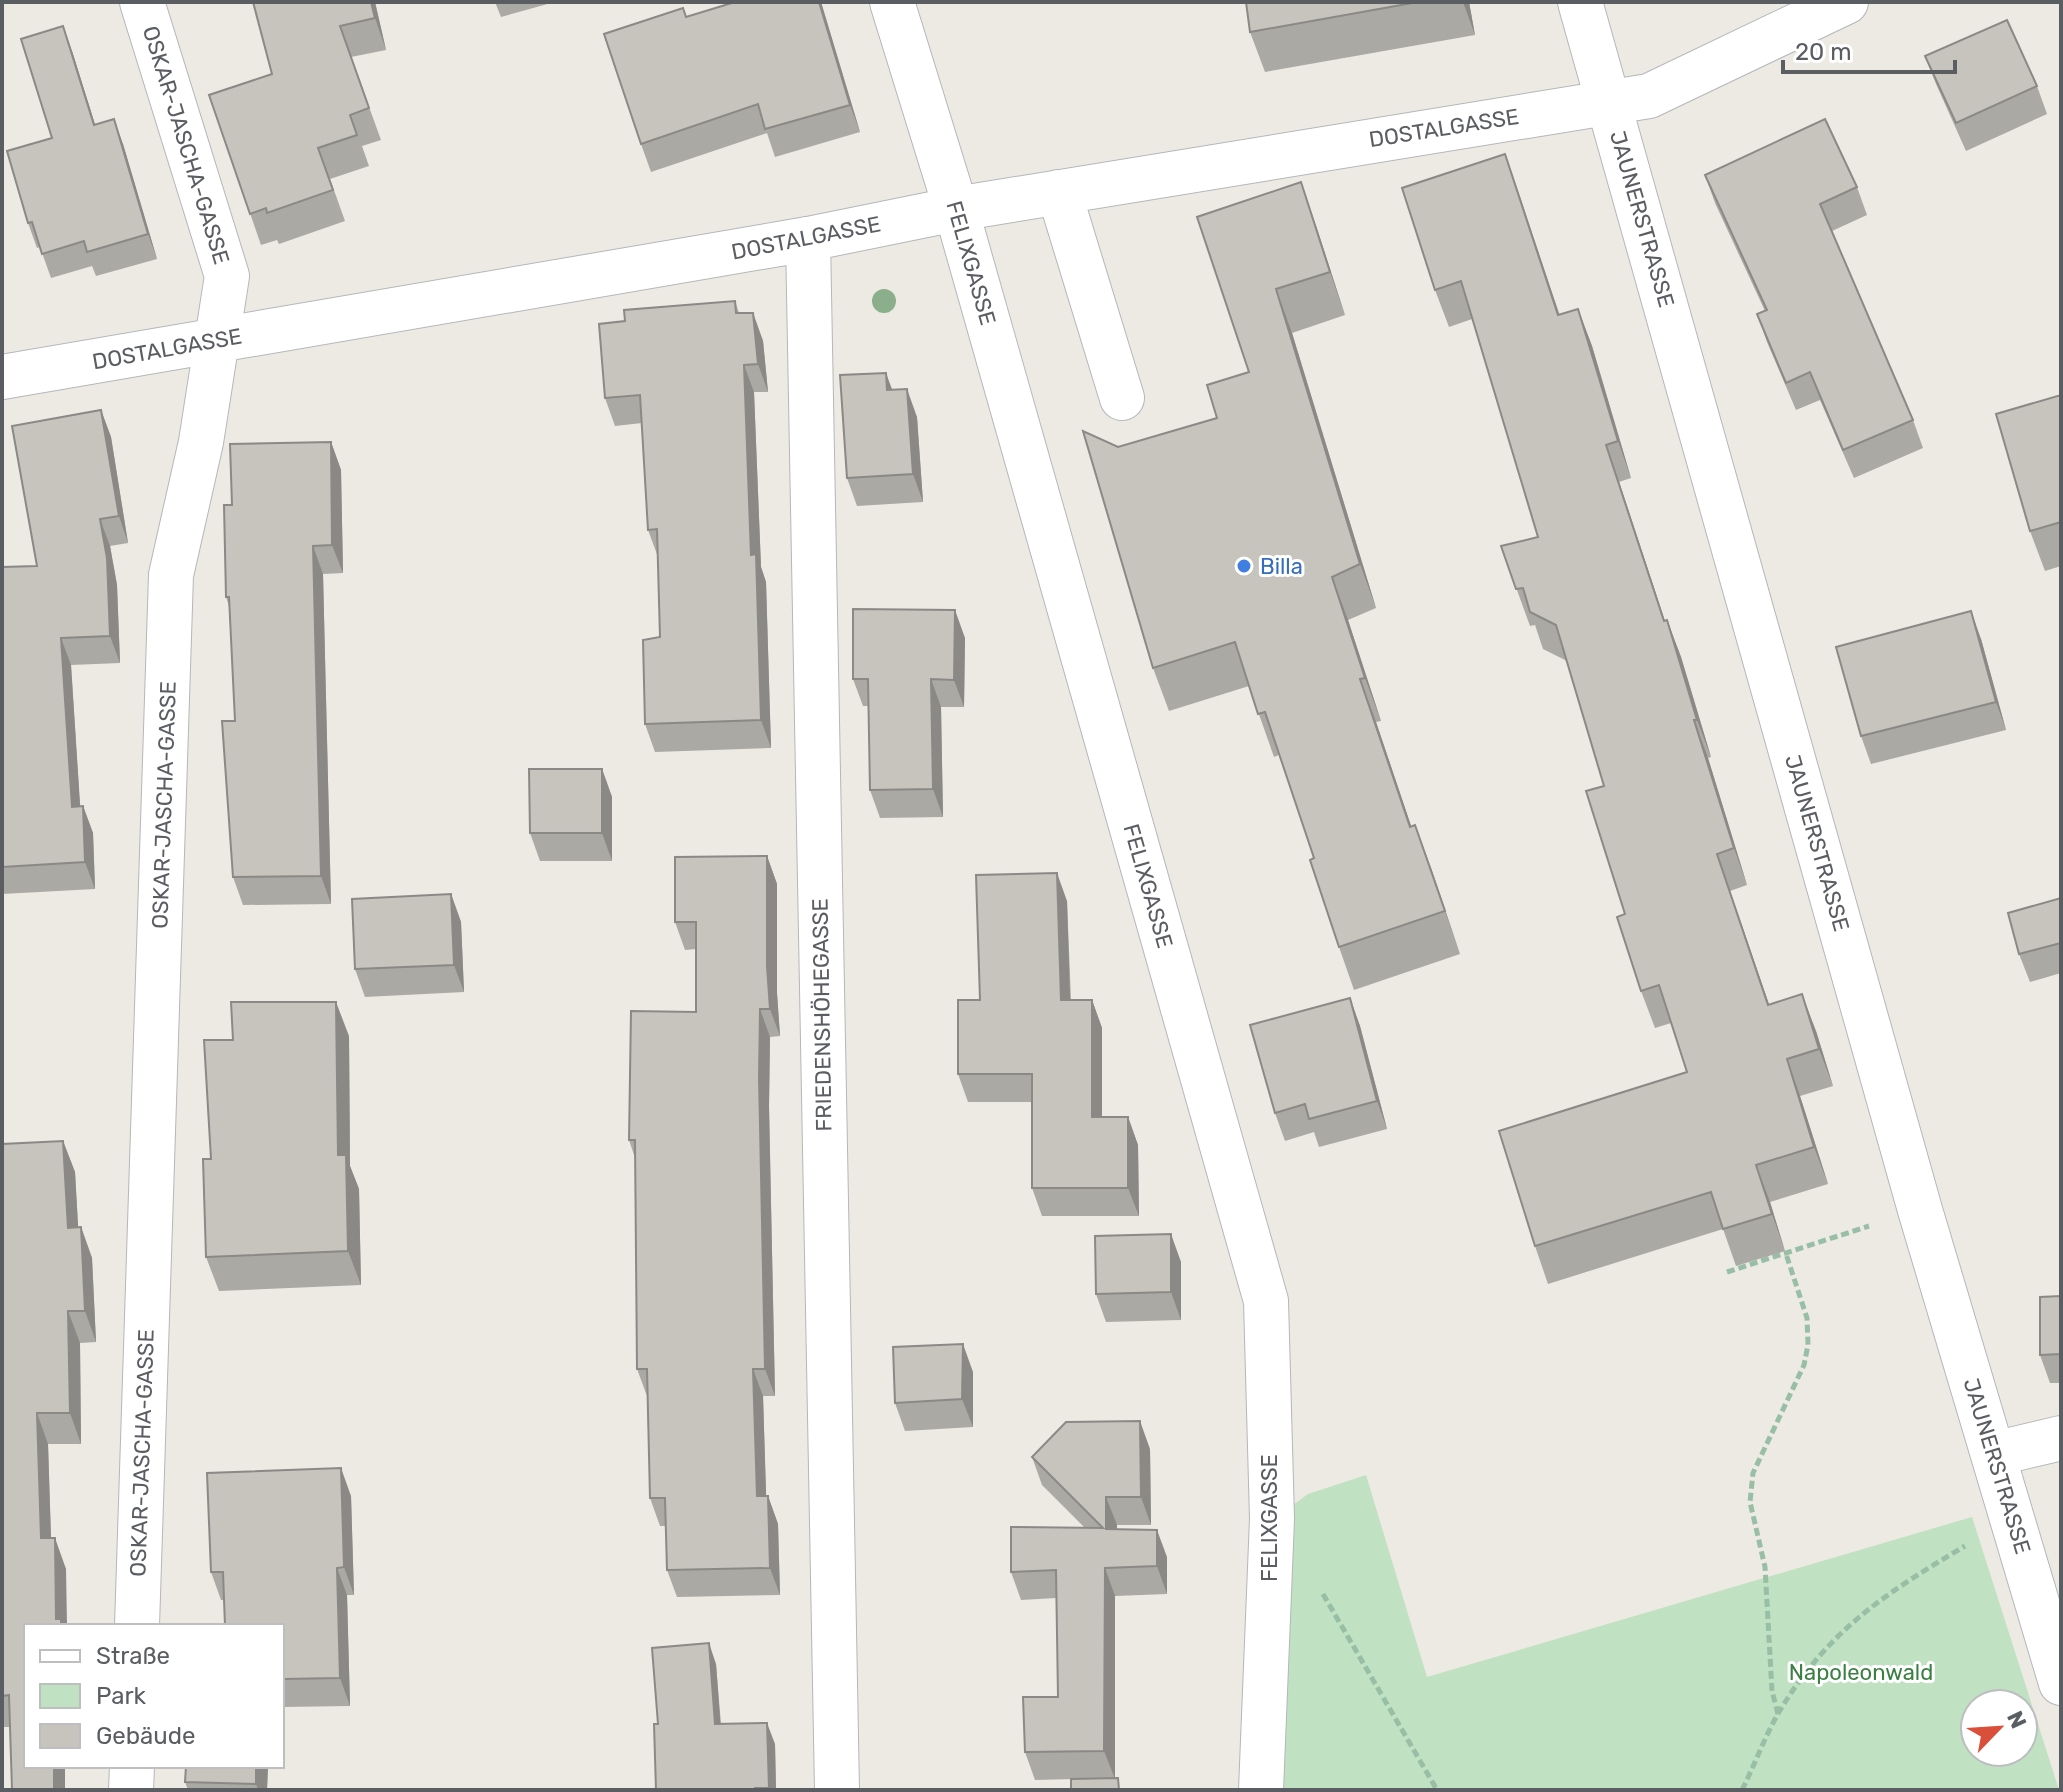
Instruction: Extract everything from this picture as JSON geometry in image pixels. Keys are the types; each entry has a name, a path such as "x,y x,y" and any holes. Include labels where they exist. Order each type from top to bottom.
{"street":[{"name":"OSKAR-JASCHA-GASSE","path":"137,1624 171,575 201,442 227,276 142,2"},
{"name":"FELIXGASSE","path":"892,2 956,209 1266,1301 1272,1519 1261,1790"},
{"name":"JAUNERSTRASSE","path":"1580,2 1920,1210 2061,1683"},
{"name":"DOSTALGASSE","path":"2,377 808,239 956,209 1649,96 1846,2"},
{"path":"1059,192 1122,398"},
{"name":"FRIEDENSHÖHEGASSE","path":"808,239 837,1790"},
{"path":"1994,1454 2061,1438"},
{"path":"131,1790 132,1768"}],"path":[{"path":"1727,1272 1920,1210"},
{"path":"1778,1714 1772,1691 1765,1567 1750,1502 1753,1473 1804,1365 1808,1345 1807,1318 1786,1254"},
{"path":"1742,1790 1778,1714 1804,1676 1843,1630 1884,1595 1970,1543 2015,1526"},
{"path":"1319,1588 1437,1790"}],"green space":[{"name":"Napoleonwald","path":"1366,1475 1427,1677 1972,1517 2026,1688 1959,1688 1959,1768 2039,1768 2039,1727 2059,1790 1281,1790 1293,1505 1308,1494"}],"building":[{"path":"253,2 371,2 375,18 340,26 369,108 350,115 357,135 318,148 333,190 267,213 266,208 250,214 209,95 272,74"},
{"path":"735,2 819,2 850,105 765,129 758,104 641,144 604,34 683,8 686,17"},
{"path":"1246,2 1418,2 1250,32"},
{"path":"2007,20 2037,86 1956,123 1925,56"},
{"path":"63,26 94,125 114,119 148,234 87,252 84,241 42,254 32,222 28,223 7,151 52,138 21,39"},
{"path":"1825,119 1857,187 1820,204 1913,420 1843,450 1810,372 1786,383 1757,314 1767,310 1705,175"},
{"path":"1505,154 1558,315 1578,309 1618,441 1606,445 1664,621 1667,620 1734,848 1717,854 1768,1005 1802,994 1819,1049 1787,1059 1814,1147 1756,1165 1772,1214 1723,1229 1711,1192 1535,1246 1499,1131 1687,1072 1659,985 1641,991 1617,917 1625,914 1586,791 1604,786 1556,625 1530,612 1523,588 1516,589 1501,546 1538,537 1461,281 1435,290 1402,188"},
{"path":"1301,182 1330,272 1276,289 1360,564 1332,577 1365,678 1360,679 1410,827 1415,825 1445,911 1339,947 1310,860 1314,858 1265,712 1258,714 1235,642 1153,668 1083,431 1118,447 1217,418 1207,385 1249,372 1197,217"},
{"path":"735,301 736,313 753,313 758,364 744,365 751,555 756,554 761,720 645,724 643,640 660,637 657,529 648,530 640,395 605,398 599,324 625,321 624,310"},
{"path":"886,373 887,390 907,389 913,474 847,478 840,375"},
{"path":"2061,395 2061,522 2030,531 1996,414"},
{"path":"101,410 119,516 100,519 107,558 110,636 61,638 72,807 83,806 85,862 2,867 2,567 37,566 12,426"},
{"path":"331,442 332,545 313,546 321,876 233,877 222,721 235,721 229,597 226,597 224,505 232,505 230,444"},
{"path":"853,609 955,610 954,680 931,679 933,789 870,790 868,679 853,679"},
{"path":"1971,611 1996,702 1861,736 1836,647"},
{"path":"529,769 602,769 602,833 530,833"},
{"path":"767,856 770,1009 760,1009 759,1078 765,1369 753,1369 757,1496 768,1496 770,1568 667,1570 665,1498 650,1498 647,1369 637,1369 635,1140 629,1140 631,1011 696,1012 696,922 675,922 675,857"},
{"path":"1057,873 1061,1000 1092,1000 1092,1117 1128,1117 1128,1188 1032,1188 1032,1074 958,1074 958,1000 980,1000 976,875"},
{"path":"451,894 454,965 355,969 352,899"},
{"path":"2061,898 2061,943 2019,954 2008,913"},
{"path":"1350,998 1377,1101 1309,1119 1305,1104 1275,1113 1250,1025"},
{"path":"231,1002 336,1002 338,1155 346,1155 348,1251 206,1257 203,1159 211,1159 204,1040 233,1040"},
{"path":"63,1141 68,1228 81,1227 85,1311 68,1311 70,1413 37,1413 41,1538 55,1538 56,1619 61,1619 61,1624 24,1624 24,1768 54,1768 54,1790 12,1790 9,1695 2,1696 2,1144"},
{"path":"1171,1234 1171,1292 1096,1294 1095,1236"},
{"path":"2061,1296 2061,1354 2040,1355 2040,1297"},
{"path":"963,1344 962,1399 895,1403 893,1347"},
{"path":"1140,1421 1141,1497 1106,1497 1106,1529 1157,1530 1157,1566 1105,1568 1104,1751 1025,1752 1023,1697 1058,1697 1056,1570 1011,1572 1011,1527 1103,1528 1032,1457 1066,1422"},
{"path":"341,1468 344,1567 337,1568 340,1678 284,1679 284,1624 225,1624 223,1572 211,1572 207,1473"},
{"path":"709,1643 715,1724 767,1723 769,1788 656,1790 654,1724 658,1724 652,1648"},
{"path":"186,1768 256,1768 256,1784 185,1782"},
{"path":"1118,1778 1119,1790 1071,1790 1071,1779"}],"place":[{"name":"Billa","path":"1244,566"}]}
